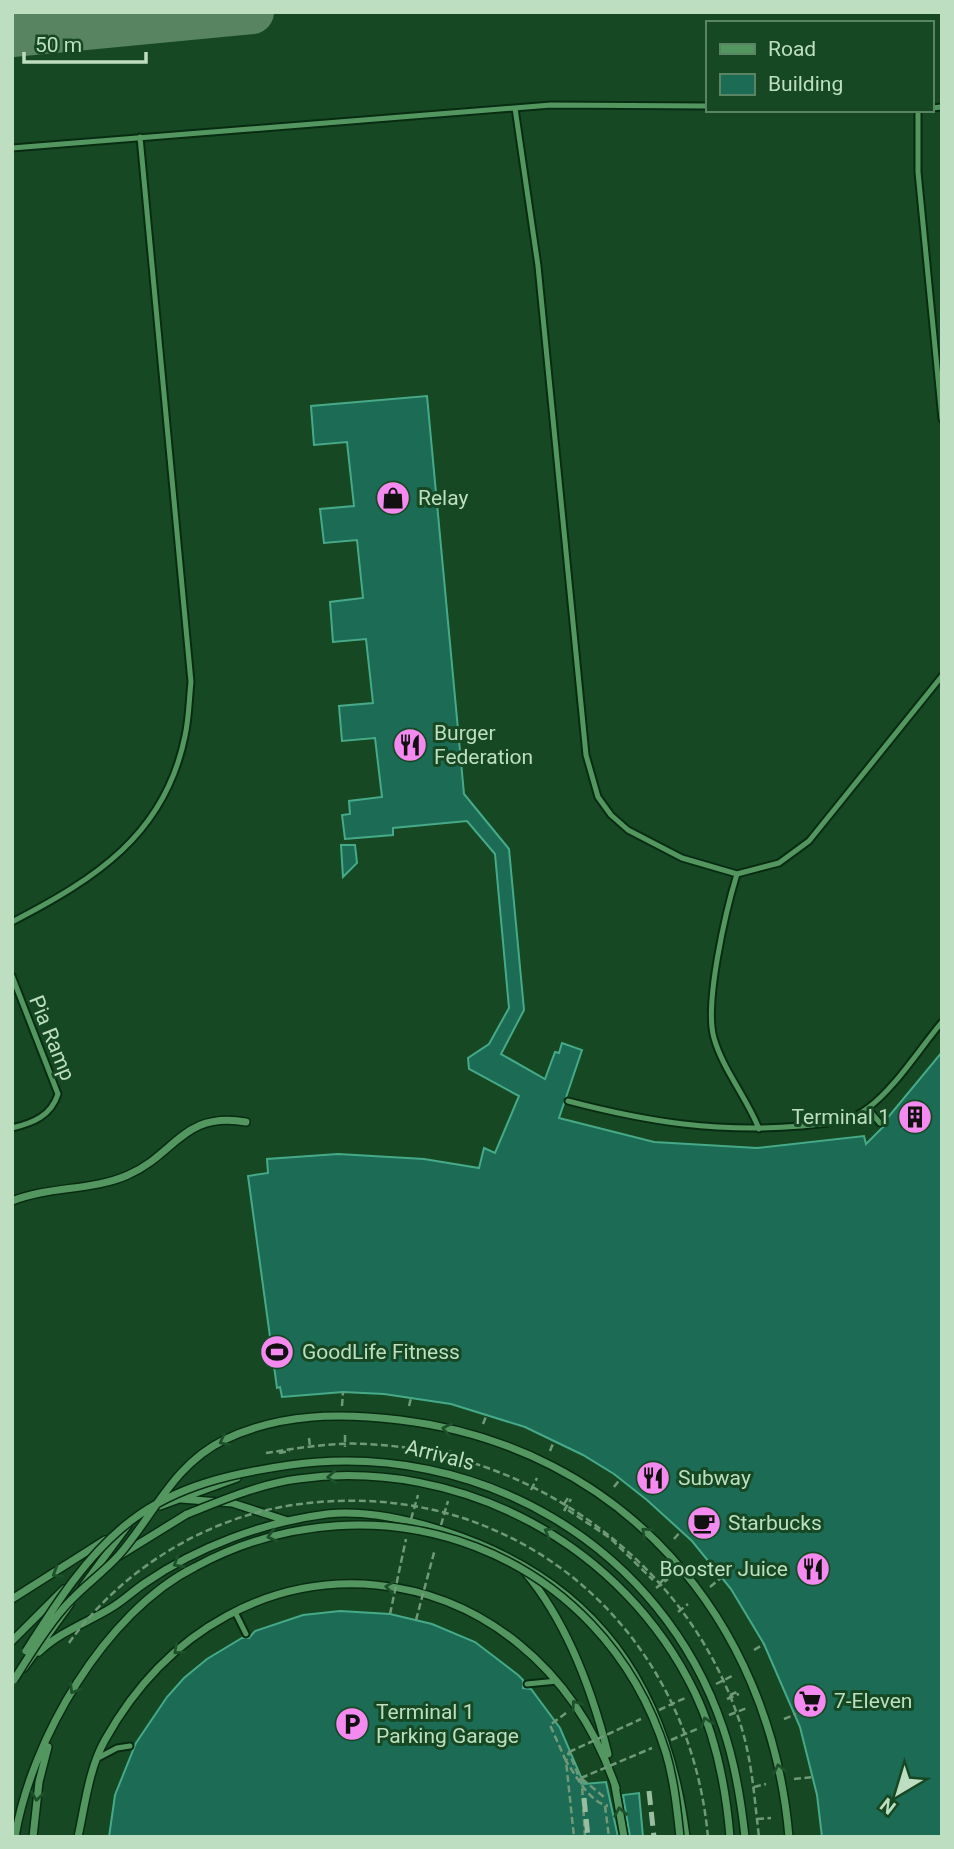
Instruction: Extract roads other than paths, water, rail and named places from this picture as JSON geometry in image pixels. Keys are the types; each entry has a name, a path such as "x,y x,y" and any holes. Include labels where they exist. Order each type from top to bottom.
{"street":[{"path":"12,1200 34,1192 111,1181 130,1175 191,1129 213,1119 246,1122"},
{"path":"13,1681 62,1609 118,1556 164,1491 192,1460 220,1442 256,1427 319,1416 365,1416 454,1430 525,1454 564,1474 633,1520 655,1540 706,1598 740,1654 759,1699 780,1771 789,1837"},
{"name":"Arrivals","path":"13,1681 86,1565 132,1520 187,1488 236,1475 338,1459 373,1460 434,1469 482,1484 544,1512 596,1546 644,1593 691,1657 723,1728 738,1785 745,1837"},
{"path":"12,1599 149,1510 227,1480 318,1464 368,1462 425,1469 466,1480 503,1495 549,1519 590,1546 622,1574 651,1605 684,1652 711,1705 727,1749 745,1837"},
{"path":"118,1556 187,1514 250,1490 297,1479 366,1475 418,1481 501,1506 551,1532 602,1569 643,1611 664,1640 696,1695 707,1724 721,1777 730,1837"},
{"path":"177,1498 232,1503 288,1521"},
{"path":"38,1652 66,1630 113,1607 145,1582 197,1552 288,1521 329,1514 377,1516 426,1525 466,1538 516,1561 553,1585 586,1612 635,1673 667,1741 686,1837"},
{"path":"15,1837 30,1779 62,1710 87,1669 115,1632 156,1592 183,1573 236,1548 286,1532 343,1523 393,1524 447,1536 511,1563 551,1588 608,1643 646,1706 666,1752 680,1837"},
{"path":"13,1681 38,1652 128,1525"},
{"path":"516,1561 538,1588 569,1644 591,1696 616,1788 624,1837"},
{"path":"12,1641 86,1565"},
{"path":"78,1837 103,1743 124,1709 155,1671 186,1643 236,1612 274,1595 327,1585 387,1586 418,1592 455,1605 505,1632 557,1681 577,1704 599,1743 616,1788"},
{"path":"33,1837 45,1755 62,1710"}],"lane":[{"path":"12,148 551,105 706,106"},
{"path":"515,108 538,266 586,755 592,781 611,815 628,830 682,858 737,874 779,863 809,841 942,676"},
{"path":"918,112 918,172 942,419"},
{"path":"12,922 73,890 117,857 155,812 172,778 185,737 191,682 140,137"},
{"path":"737,874 725,926 710,1026 720,1054 749,1104 759,1129"},
{"name":"Pia Ramp","path":"12,976 58,1094 54,1106 35,1122 12,1128"},
{"path":"568,1101 629,1117 696,1128 759,1129 834,1121 868,1109 942,1022"},
{"path":"868,1109 880,1123"},
{"path":"236,1612 246,1634"},
{"path":"527,1684 557,1681"},
{"path":"98,1758 117,1748 130,1746"}],"railway":[{"path":"649,1791 654,1837"},
{"path":"584,1798 588,1837"}],"place":[{"name":"Relay","path":"393,498"},
{"name":"Burger Federation","path":"410,745"},
{"name":"Terminal 1","path":"915,1117"},
{"name":"GoodLife Fitness","path":"277,1352"},
{"name":"Subway","path":"653,1478"},
{"name":"Starbucks","path":"704,1523"},
{"name":"Booster Juice","path":"813,1569"},
{"name":"7-Eleven","path":"810,1701"},
{"name":"Terminal 1 Parking Garage","path":"352,1724"}]}
